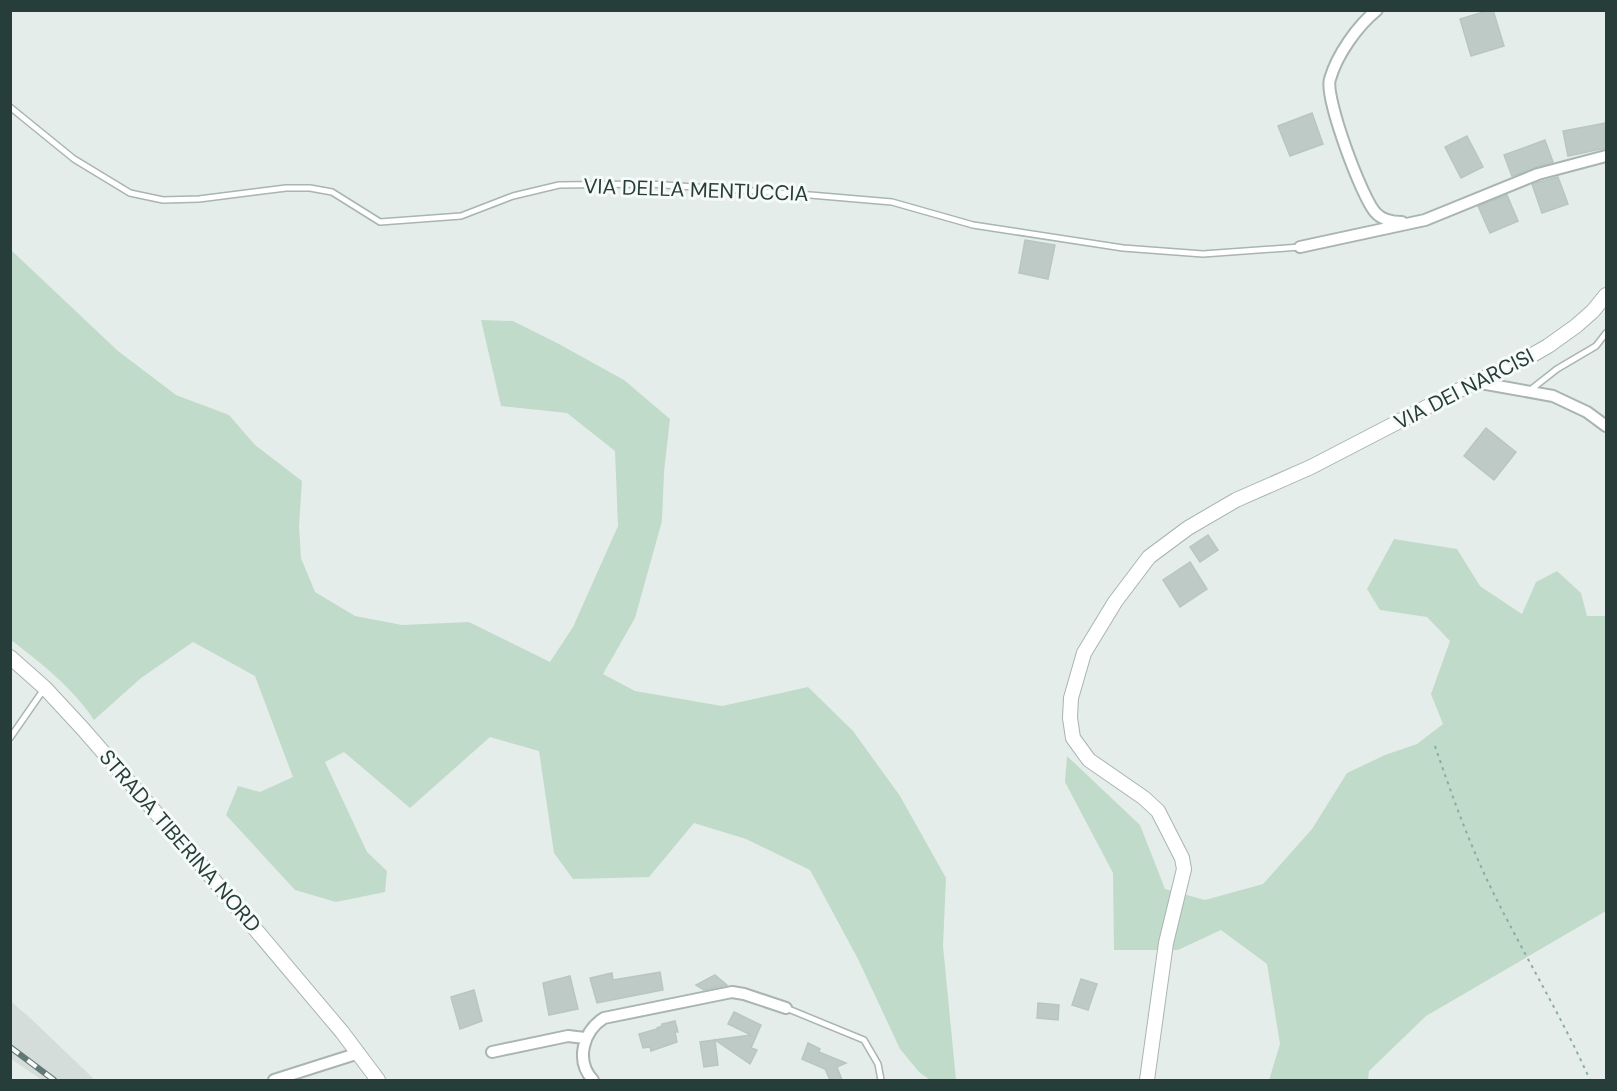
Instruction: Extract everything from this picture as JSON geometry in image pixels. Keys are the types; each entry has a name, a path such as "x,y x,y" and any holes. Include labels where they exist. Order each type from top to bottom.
{"street":[{"name":"VIA DELLA MENTUCCIA","path":"1377,10 1349,40 1329,81 1338,123 1368,203 1378,216 1395,222 1417,222"},
{"name":"VIA DELLA MENTUCCIA","path":"1300,247 1417,222 1538,174 1606,156"},
{"name":"VIA DEI NARCISI","path":"1147,1080 1166,943 1184,869 1182,858 1158,811 1144,798 1089,760 1073,738 1070,718 1071,698 1084,653 1115,602 1149,556 1188,528 1236,500 1311,467 1548,346 1576,326 1606,295"},
{"path":"1475,382 1553,396 1587,412 1606,426"},
{"name":"STRADA TIBERINA NORD","path":"10,657 45,688 196,859 342,1032 378,1080"},
{"path":"593,1080 587,1074 584,1055 585,1038 594,1024 604,1018 732,992 786,1008"},
{"path":"492,1052 568,1035 585,1038"},
{"path":"274,1080 359,1053"}],"lane":[{"name":"VIA DELLA MENTUCCIA","path":"10,107 74,159 120,187 130,193 163,200 199,199 286,188 310,188 332,192 380,222 461,216 513,196 559,185 650,184 892,202 974,225 1123,248 1203,254 1300,247"},
{"path":"1527,392 1557,369 1596,346 1606,333"},
{"path":"10,738 45,688"},
{"path":"786,1008 864,1040 878,1064 881,1080"}],"path":[{"path":"1435,746 1453,798 1489,883 1568,1032 1590,1080"}],"shaded area":[{"path":"10,1001 95,1080 42,1080 11,1059"}],"green space":[{"path":"11,250 118,351 176,395 229,415 255,445 302,481 299,526 301,558 315,592 355,616 402,625 469,622 550,662 573,627 618,526 615,451 567,413 501,406 481,320 513,321 557,343 624,380 670,419 664,472 662,521 635,618 603,674 635,691 722,706 808,687 853,731 900,796 946,878 943,946 956,1080 930,1080 919,1072 900,1049 858,959 810,870 746,839 694,823 649,877 573,879 554,853 539,751 490,737 410,808 344,752 325,762 367,852 387,871 385,892 336,902 295,890 226,815 238,786 260,792 293,777 255,676 193,642 141,678 94,720 66,687 11,640"},
{"path":"1394,539 1457,549 1480,586 1522,614 1536,582 1557,571 1581,593 1587,616 1606,616 1606,911 1426,1016 1369,1071 1368,1080 1269,1080 1280,1044 1267,964 1221,930 1178,950 1114,950 1113,873 1065,782 1067,756 1140,825 1165,889 1205,900 1263,884 1312,829 1347,773 1385,755 1417,744 1443,724 1431,694 1450,641 1427,617 1380,610 1367,589"}],"building":[{"path":"1493,10 1504,46 1471,56 1460,19"},
{"path":"1312,113 1323,144 1290,156 1278,126"},
{"path":"1606,123 1606,148 1568,156 1563,131"},
{"path":"1467,136 1483,167 1461,178 1445,147"},
{"path":"1545,140 1553,162 1512,176 1504,155"},
{"path":"1558,177 1568,204 1542,213 1532,184"},
{"path":"1507,195 1518,221 1490,233 1478,206"},
{"path":"1025,240 1055,245 1048,279 1019,273"},
{"path":"1486,428 1516,452 1494,480 1464,456"},
{"path":"1208,535 1218,550 1200,562 1190,547"},
{"path":"1190,562 1207,589 1180,607 1163,580"},
{"path":"660,972 663,990 597,1003 590,978 612,973 613,980"},
{"path":"715,975 727,985 704,990 696,985"},
{"path":"570,976 578,1009 549,1015 543,983"},
{"path":"1081,979 1097,984 1088,1010 1072,1005"},
{"path":"474,990 482,1021 460,1029 451,997"},
{"path":"1038,1003 1059,1005 1058,1020 1037,1018"},
{"path":"734,1012 761,1025 751,1048 757,1050 750,1064 715,1040 718,1065 704,1067 700,1042 751,1035 728,1024"},
{"path":"675,1021 678,1032 675,1032 677,1042 651,1051 650,1047 643,1048 639,1034"},
{"path":"808,1043 820,1049 819,1052 846,1063 837,1067 842,1080 830,1080 825,1069 802,1059"}],"railway":[{"path":"10,1047 54,1080"}]}
